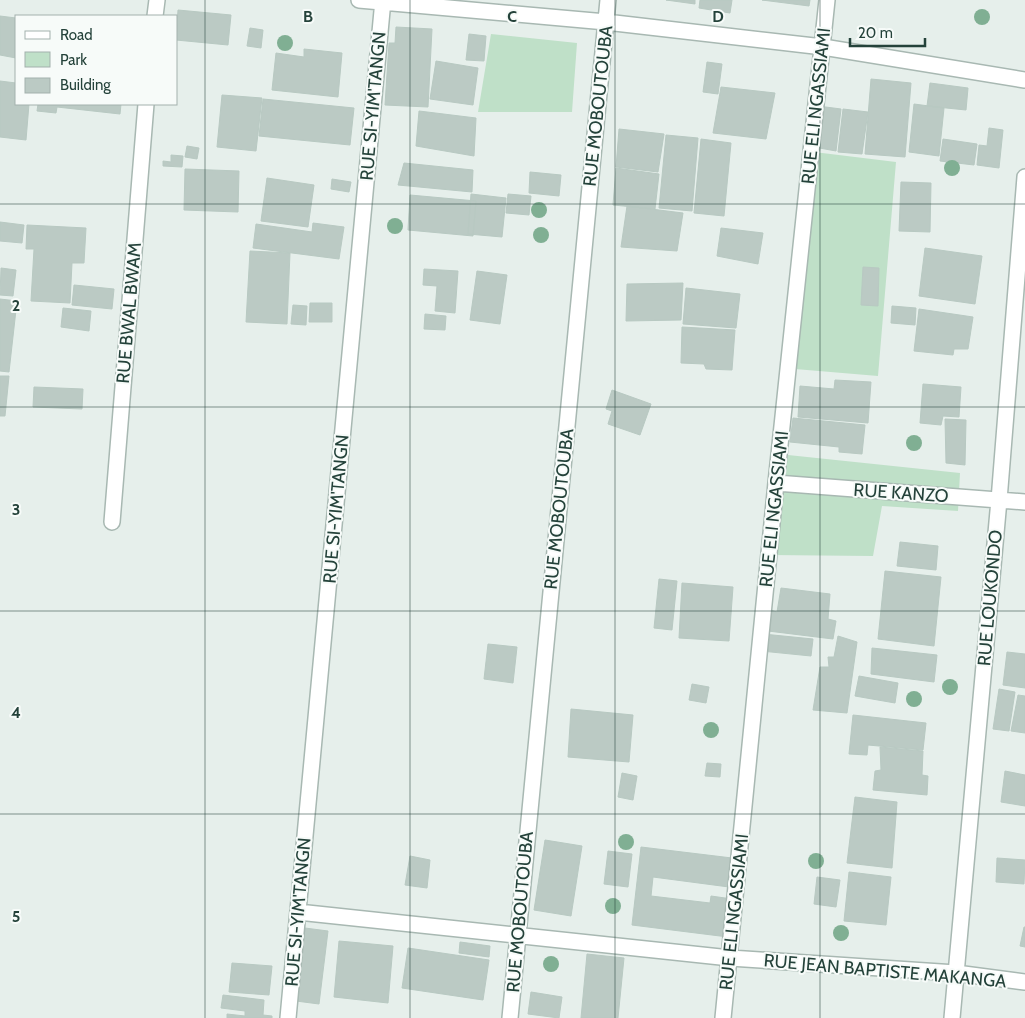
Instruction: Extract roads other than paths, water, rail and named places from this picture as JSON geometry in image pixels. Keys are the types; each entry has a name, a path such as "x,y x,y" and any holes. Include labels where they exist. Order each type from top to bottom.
{"street":[{"path":"155,15 157,0"},
{"path":"359,0 606,22 823,47 1025,80"},
{"name":"RUE MOBOUTOUBA","path":"510,1018 608,0"},
{"name":"RUE ELI NGASSIAMI","path":"723,1018 776,483 827,0"},
{"name":"RUE SI-YIM'TANGN","path":"288,1018 383,1"},
{"name":"RUE BWAL BWAM","path":"112,522 146,105"},
{"name":"RUE LOUKONDO","path":"952,1018 999,500 1025,177"},
{"name":"RUE KANZO","path":"776,483 1025,502"},
{"name":"RUE JEAN BAPTISTE MAKANGA","path":"298,912 730,958 956,974 1025,982"}]}
